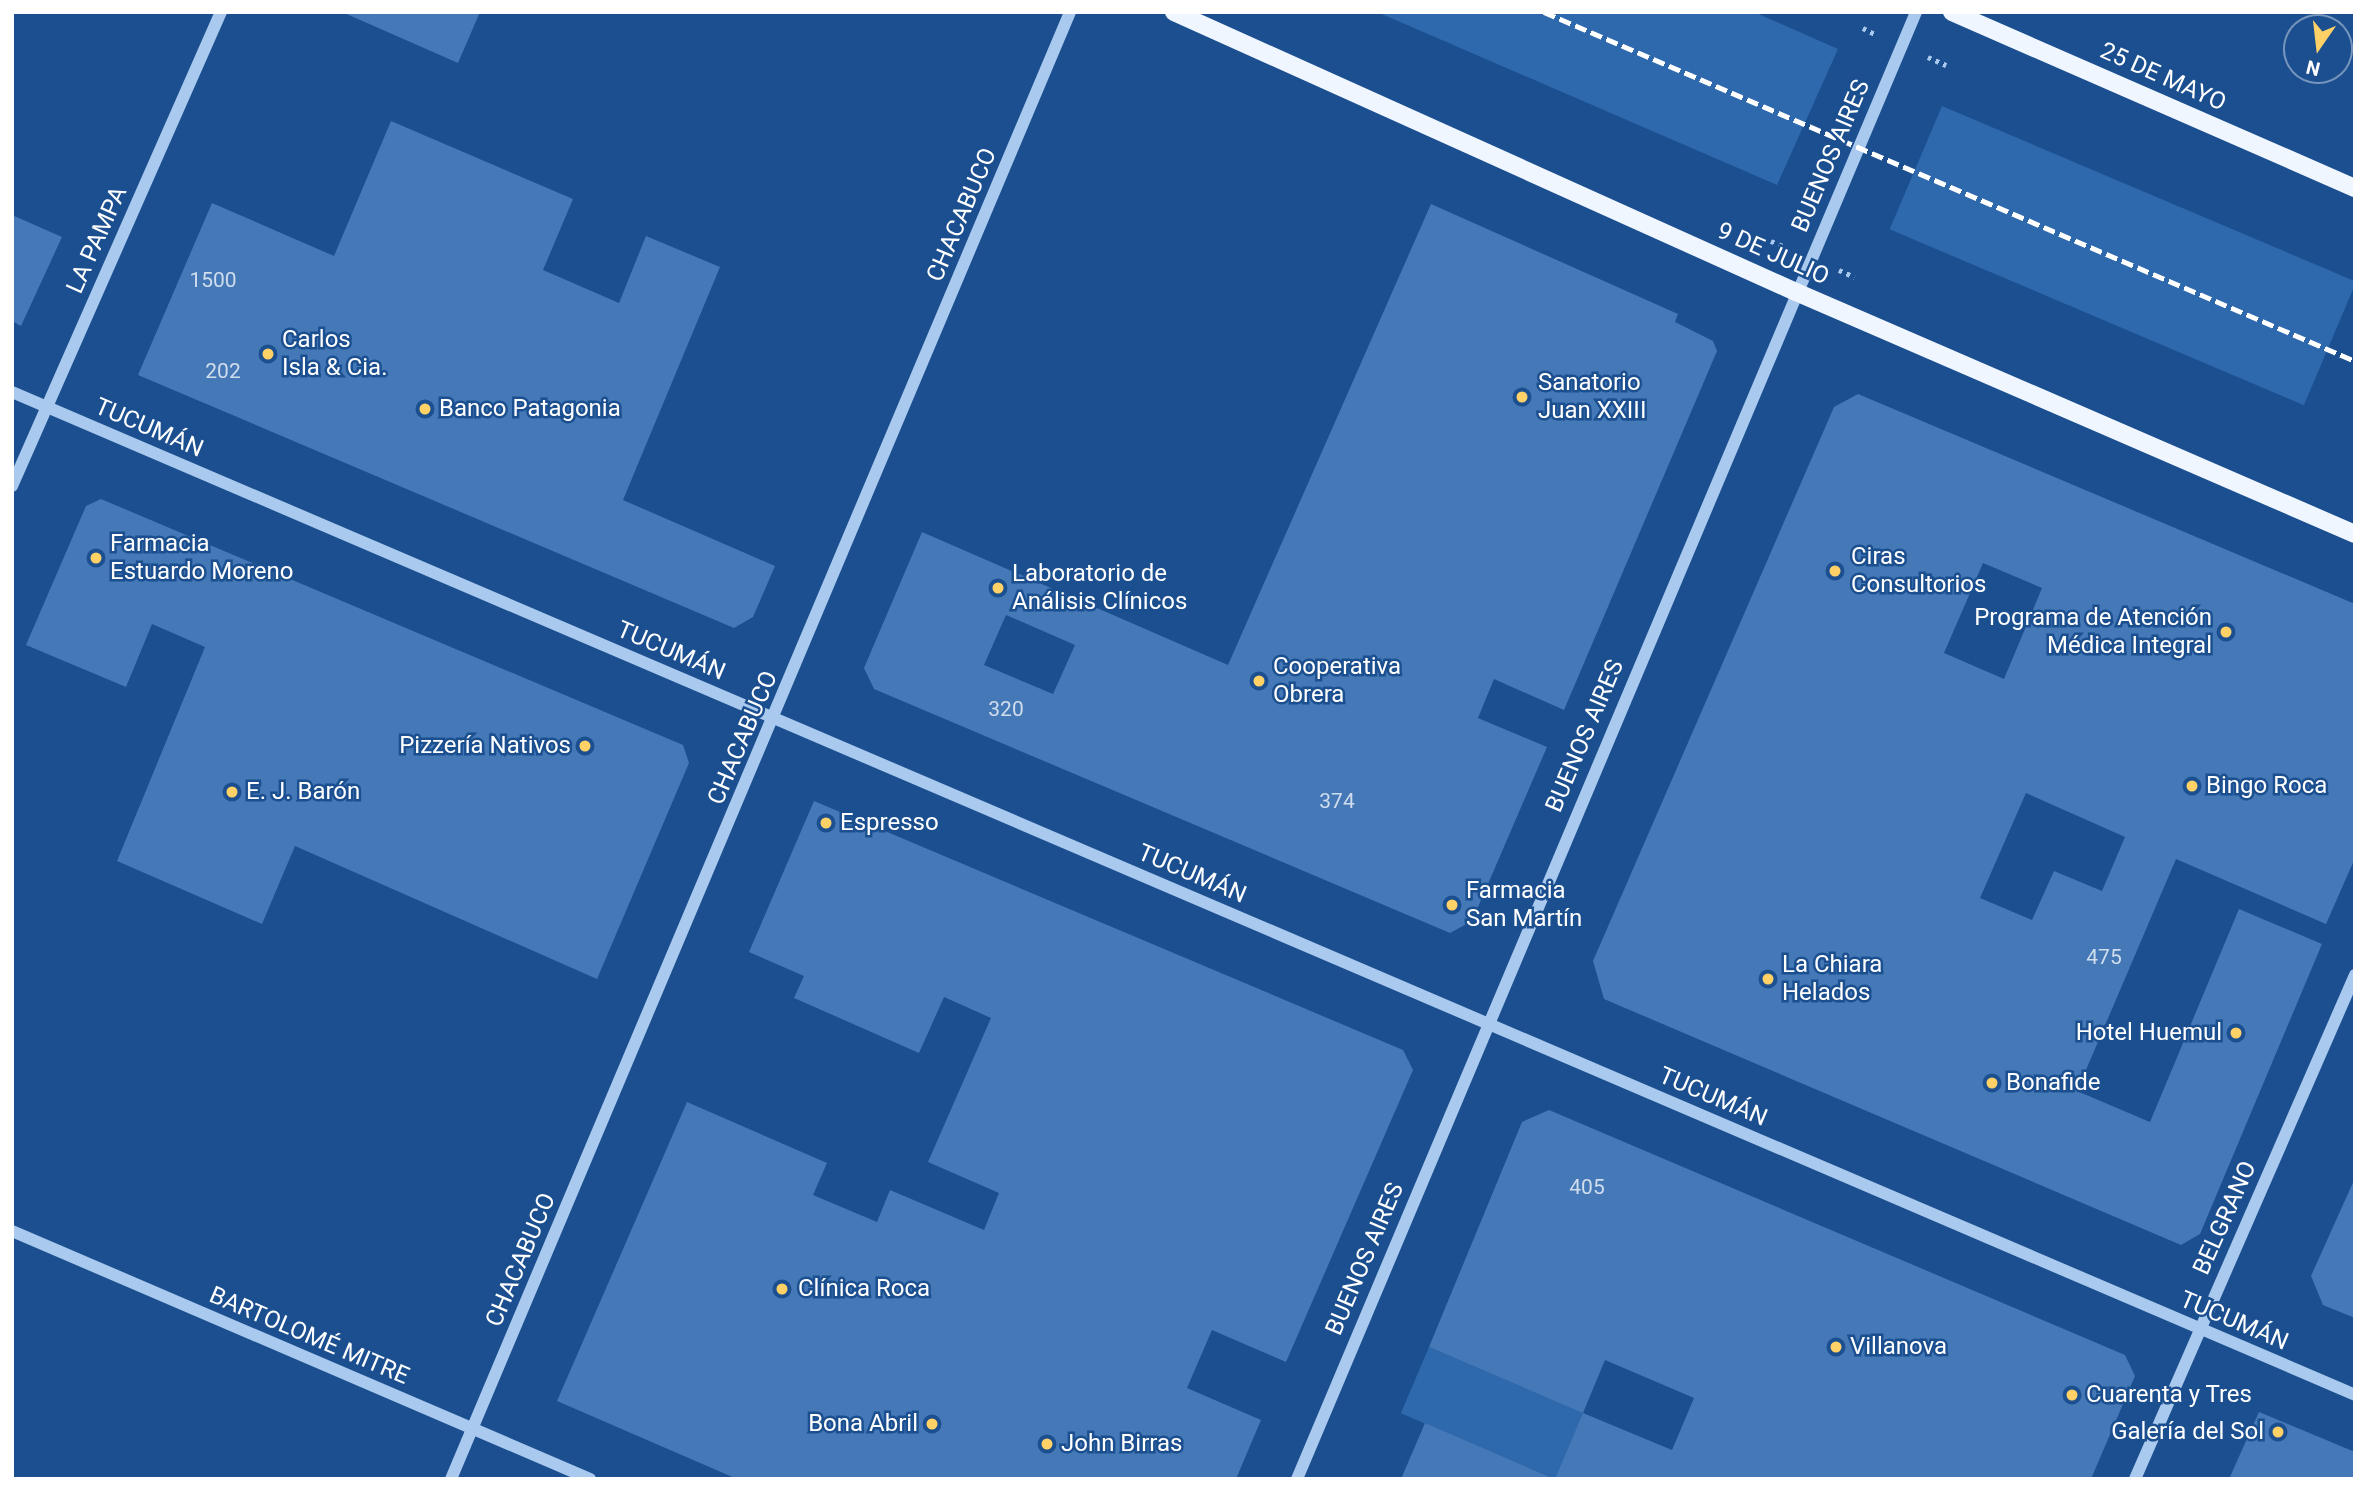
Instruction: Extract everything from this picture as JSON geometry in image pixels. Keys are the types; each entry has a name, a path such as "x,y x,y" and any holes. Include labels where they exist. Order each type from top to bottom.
{"main road":[{"name":"9 DE JULIO","path":"1174,12 1796,292 2355,534"},
{"name":"25 DE MAYO","path":"1952,12 2355,188"}],"street":[{"name":"LA PAMPA","path":"12,486 221,12"},
{"name":"CHACABUCO","path":"451,1479 775,718 1070,12"},
{"name":"BUENOS AIRES","path":"1297,1479 1486,1023 1916,12"},
{"name":"TUCUMÁN","path":"12,392 2355,1395"},
{"name":"BELGRANO","path":"2135,1479 2355,975"},
{"name":"BARTOLOMÉ MITRE","path":"12,1231 590,1479"}],"shaded area":[{"path":"1377,12 1754,12 1838,49 1777,185"},
{"path":"1942,106 2355,281 2304,405 1890,229"},
{"path":"1429,1347 1584,1413 1556,1479 1401,1413"}],"building":[{"path":"342,12 480,12 458,63"},
{"path":"391,121 573,199 543,270 619,303 646,236 720,267 623,500 775,566 753,617 734,628 138,375 212,203 334,256"},
{"path":"1431,204 1678,314 1675,322 1713,341 1717,351 1564,710 1494,679 1478,718 1547,747 1472,921 1450,933 874,689 864,668 922,532 1228,665","holes":["1006,615 1075,645 1053,694 984,665"]},
{"path":"12,215 62,237 21,326 12,321"},
{"path":"1858,394 2355,604 2355,858 2326,924 2176,859 2077,1091 2150,1122 2239,909 2322,944 2200,1234 2181,1245 1604,999 1593,961 1834,407","holes":["1983,563 2042,588 2004,679 1944,653","2026,793 2125,837 2102,891 2054,871 2032,920 1980,898"]},
{"path":"101,499 683,745 689,763 597,979 295,846 262,924 117,861 205,647 152,624 126,687 26,645 86,506"},
{"path":"814,801 1403,1050 1413,1070 1286,1362 1212,1330 1187,1388 1261,1420 1236,1479 737,1479 557,1401 687,1102 827,1163 813,1195 877,1222 890,1190 984,1230 999,1193 928,1162 991,1018 944,997 919,1053 794,998 804,976 749,952"},
{"path":"1549,1110 2125,1355 2135,1376 2091,1479 1555,1479 1583,1413 1429,1347 1522,1122","holes":["1605,1360 1694,1398 1672,1450 1583,1413"]},
{"path":"2355,1178 2355,1318 2323,1305 2311,1276"},
{"name":"Galería del Sol","path":"2259,1412 2355,1452 2355,1479 2229,1479"},
{"path":"1425,1423 1555,1479 1401,1479"}],"railway":[{"path":"1544,12 2355,361"}],"place":[{"name":"Carlos Isla & Cia.","path":"268,354"},
{"name":"Sanatorio Juan XXIII","path":"1522,397"},
{"name":"Banco Patagonia","path":"425,409"},
{"name":"Farmacia Estuardo Moreno","path":"96,558"},
{"name":"Ciras Consultorios","path":"1835,571"},
{"name":"Laboratorio de Análisis Clínicos","path":"998,588"},
{"name":"Programa de Atención Médica Integral","path":"2226,632"},
{"name":"Cooperativa Obrera","path":"1259,681"},
{"name":"Pizzería Nativos","path":"585,746"},
{"name":"Bingo Roca","path":"2192,786"},
{"name":"E. J. Barón","path":"232,792"},
{"name":"Espresso","path":"826,823"},
{"name":"Farmacia San Martín","path":"1452,905"},
{"name":"La Chiara Helados","path":"1768,979"},
{"name":"Hotel Huemul","path":"2236,1033"},
{"name":"Bonafide","path":"1992,1083"},
{"name":"Clínica Roca","path":"782,1289"},
{"name":"Villanova","path":"1836,1347"},
{"name":"Cuarenta y Tres","path":"2072,1395"},
{"name":"Bona Abril","path":"932,1424"},
{"name":"Galería del Sol","path":"2278,1432"},
{"name":"John Birras","path":"1047,1444"}]}
